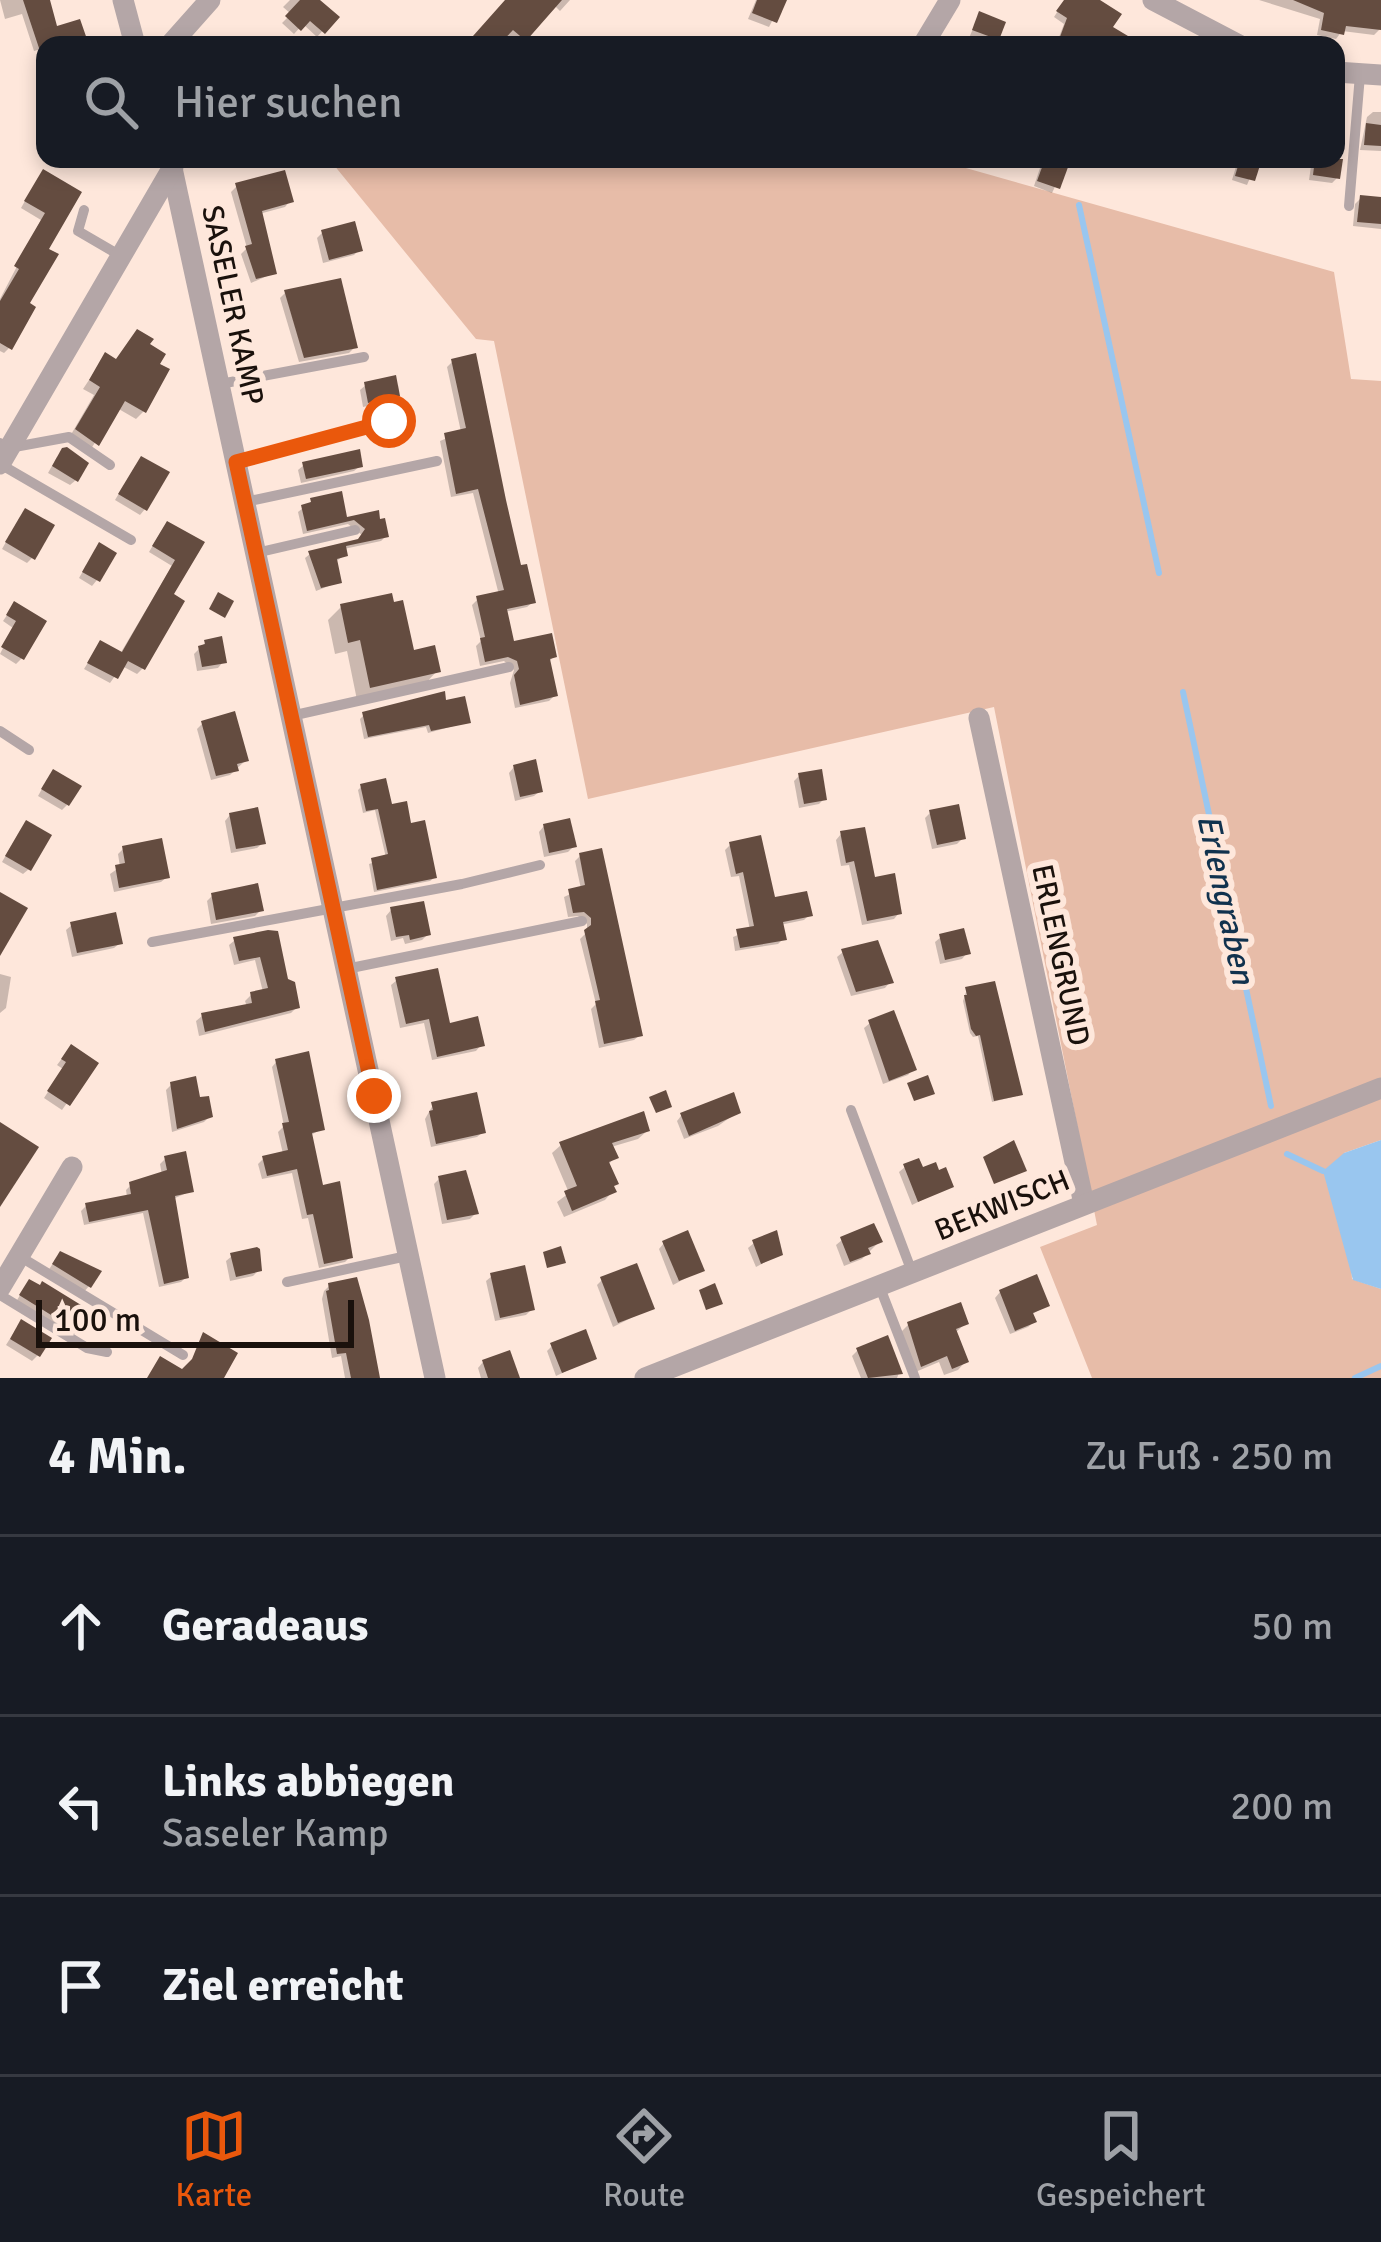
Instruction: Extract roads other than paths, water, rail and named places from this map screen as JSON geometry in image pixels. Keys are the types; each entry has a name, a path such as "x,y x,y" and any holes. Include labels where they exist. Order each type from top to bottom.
{"street":[{"path":"123,0 133,36"},
{"path":"178,36 210,0"},
{"path":"928,36 950,0"},
{"path":"1153,0 1222,36"},
{"path":"3,452 168,168"},
{"name":"SASELER KAMP","path":"172,168 435,1378"},
{"name":"ERLENGRUND","path":"979,718 1084,1204"},
{"name":"BEKWISCH","path":"645,1378 1381,1088"},
{"path":"0,1292 11,1258 72,1167"}],"lane":[{"path":"1349,206 1371,75"},
{"path":"84,210 78,231 121,256"},
{"path":"220,383 364,357"},
{"path":"236,462 407,416"},
{"path":"3,452 69,437 110,464"},
{"path":"3,452 131,540"},
{"path":"245,502 437,461"},
{"path":"256,553 355,530"},
{"path":"292,716 509,667"},
{"path":"0,731 29,751"},
{"path":"152,943 540,865"},
{"path":"346,969 583,921"},
{"path":"851,1110 912,1272"},
{"path":"287,1282 408,1256"},
{"path":"11,1258 183,1355"},
{"path":"879,1286 915,1378"},
{"path":"0,1292 87,1348 106,1352"}],"water":[{"path":"1381,1140 1381,1289 1353,1280 1323,1171 1344,1153"}],"waterway":[{"name":"Erlengraben","path":"1079,205 1159,573"},
{"name":"Erlengraben","path":"1183,692 1271,1106"},
{"name":"Erlengraben","path":"1287,1154 1323,1171"},
{"path":"1355,1378 1381,1366"}]}
